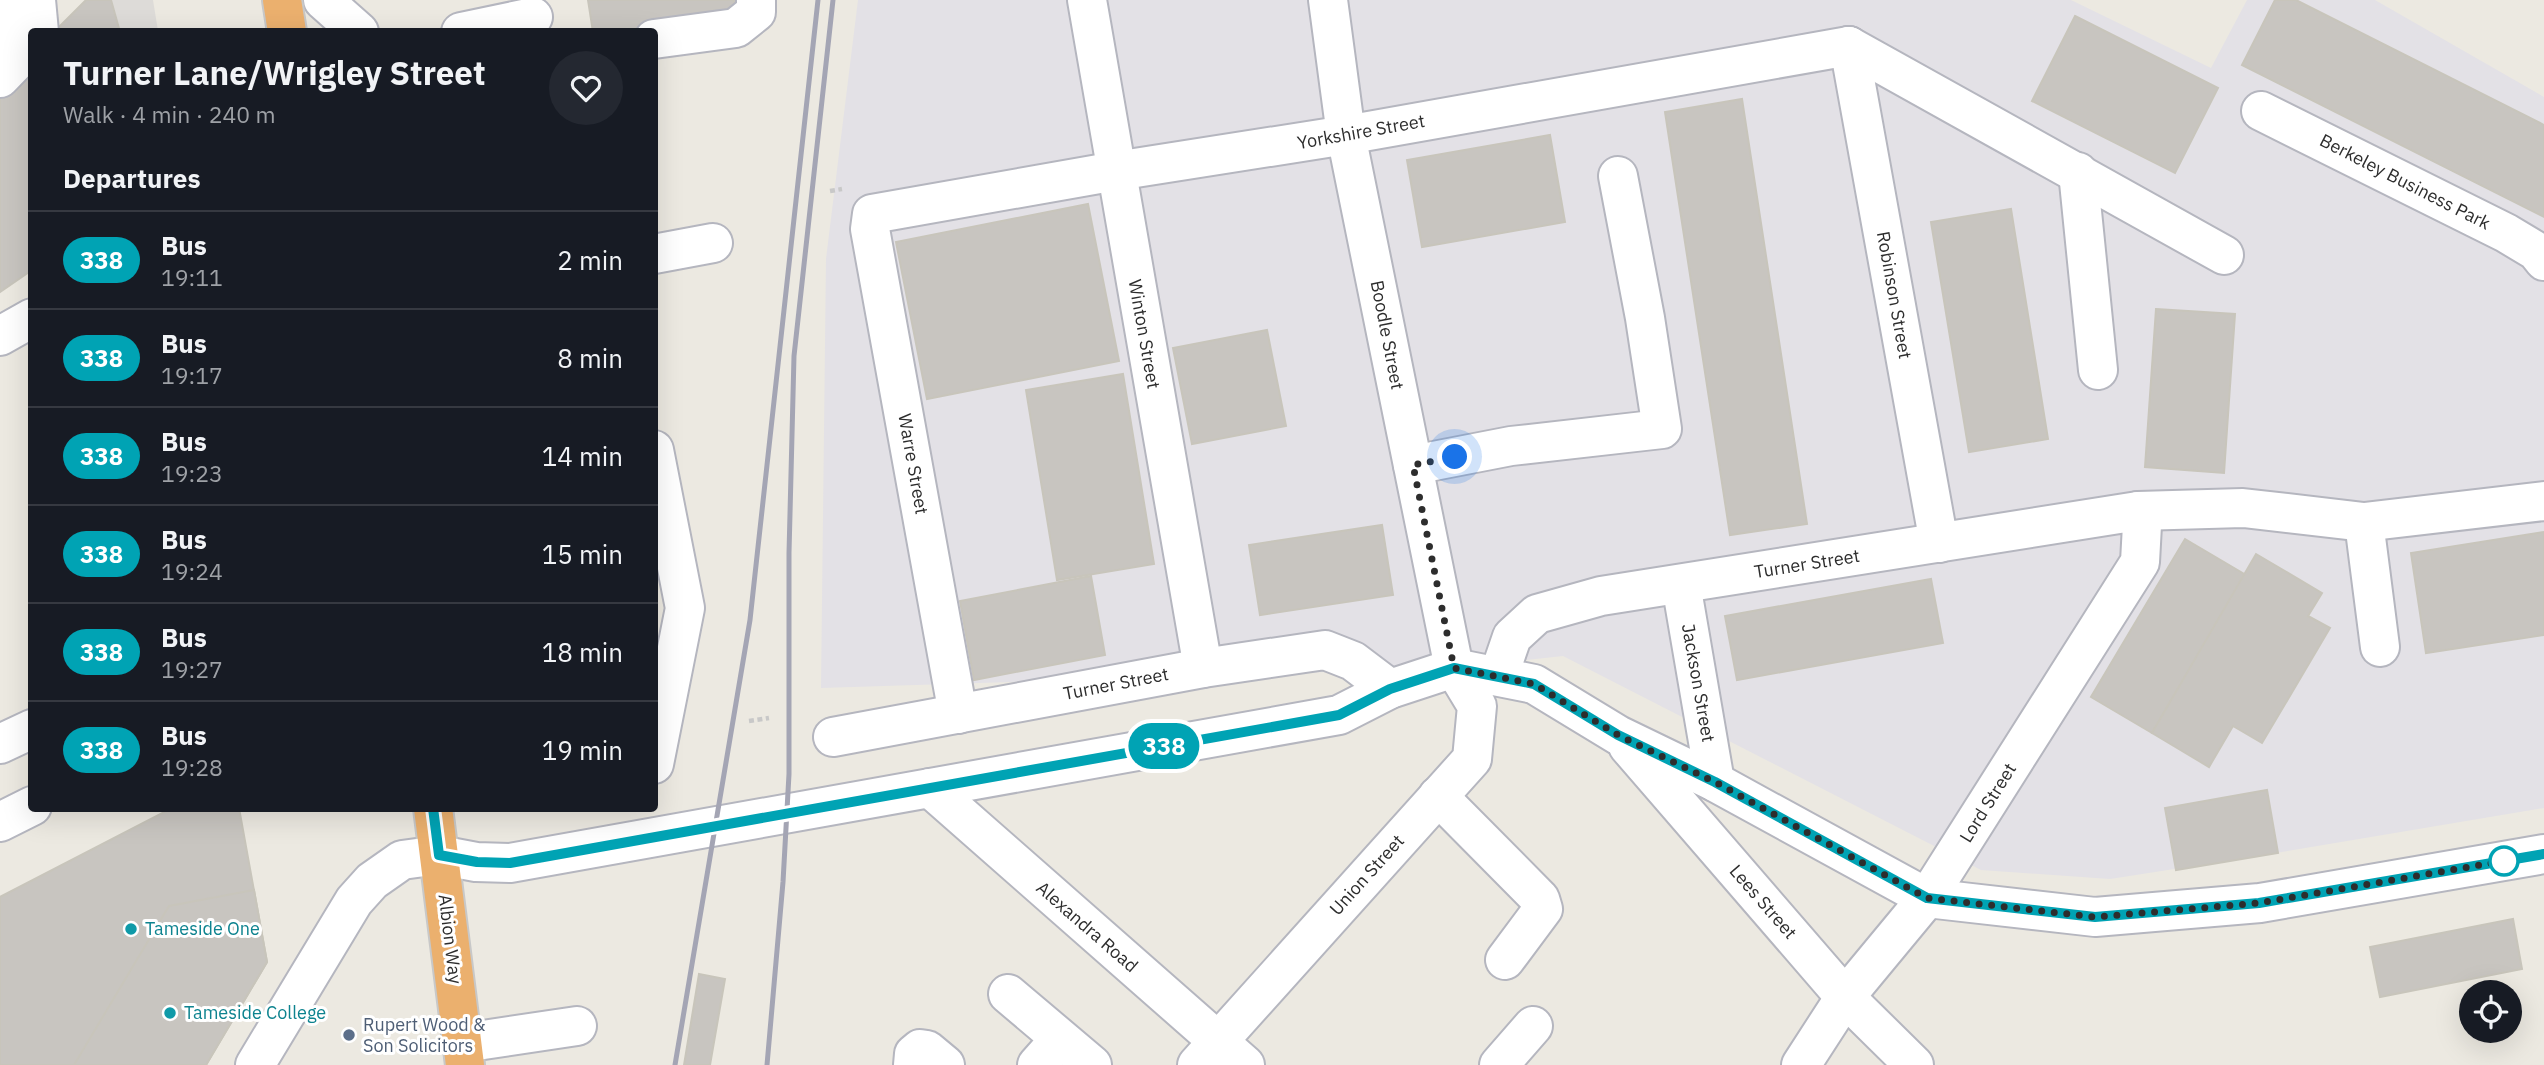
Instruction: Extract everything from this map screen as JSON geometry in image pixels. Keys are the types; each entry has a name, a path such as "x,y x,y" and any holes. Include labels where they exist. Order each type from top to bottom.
{"highway":[{"path":"282,0 286,28"},
{"name":"Albion Way","path":"434,812 464,1054"}],"street":[{"path":"0,9 9,0"},
{"path":"0,36 9,0"},
{"path":"36,0 39,28"},
{"path":"323,0 354,28"},
{"path":"658,38 736,28 756,12 756,0"},
{"name":"Winton Street","path":"1087,0 1203,668"},
{"name":"Boodle Street","path":"1328,0 1346,135 1454,668"},
{"path":"479,28 533,16"},
{"path":"1849,46 2224,255"},
{"name":"Yorkshire Street","path":"872,214 1116,171 1346,135 1849,46"},
{"name":"Robinson Street","path":"1849,46 1939,543"},
{"path":"0,78 28,48"},
{"name":"Berkeley Business Park","path":"2261,111 2506,233 2536,251 2544,261"},
{"path":"2078,172 2098,370"},
{"path":"1413,465 1511,446 1662,429 1645,318 1618,176"},
{"name":"Warre Street","path":"872,214 870,229 958,714"},
{"path":"658,253 713,243"},
{"path":"0,336 28,319"},
{"path":"658,470 685,608 658,744"},
{"path":"2140,518 2243,508 2364,522 2544,501"},
{"name":"Turner Street","path":"1499,675 1512,637 1537,614 1601,596 1939,543 2140,518"},
{"name":"Lord Street","path":"1801,1065 1845,997 1927,898 2140,562 2140,518"},
{"path":"2364,522 2380,647"},
{"name":"Jackson Street","path":"1681,584 1715,782"},
{"name":"Turner Street","path":"832,737 1203,668 1325,650 1353,661 1390,689"},
{"path":"255,1065 354,901 372,881 402,860 439,855 477,862 510,863 1339,715 1390,689 1454,668 1534,684 1618,735 1715,782 1927,898 2095,917 2259,903 2543,858"},
{"name":"Union Street","path":"1220,1057 1472,759 1477,706 1454,668"},
{"path":"0,744 28,731"},
{"name":"Lees Street","path":"1618,735 1845,997 1913,1065"},
{"name":"Alexandra Road","path":"930,788 1220,1057"},
{"path":"1438,796 1540,899 1543,909 1505,960"},
{"path":"0,822 28,808"},
{"path":"1009,995 1049,1052 1092,1065"},
{"path":"1499,1065 1533,1026"},
{"path":"464,1054 577,1027"},
{"path":"913,1065 914,1054 920,1049 927,1050 945,1065"}],"path":[{"path":"749,721 769,718"}],"shaded area":[{"path":"111,0 153,0 158,28 119,28"},
{"path":"858,0 2071,0 2211,68 2247,0 2375,0 2544,97 2544,808 2110,879 1981,870 1563,656 1454,668 821,688 826,259"}],"building":[{"path":"86,0 111,0 119,28 58,28"},
{"path":"588,0 734,0 736,17 658,31 658,28 592,28"},
{"path":"2275,0 2296,0 2544,125 2544,217 2242,65"},
{"path":"2075,16 2218,88 2175,173 2032,101"},
{"path":"28,59 28,273 0,292 0,86"},
{"path":"1742,99 1807,524 1730,535 1665,112"},
{"path":"1550,135 1565,222 1422,247 1407,160"},
{"path":"1088,204 1119,361 927,399 896,242"},
{"path":"2011,209 2048,439 1969,452 1931,222"},
{"path":"2156,309 2235,314 2224,473 2145,467"},
{"path":"1267,330 1286,426 1192,444 1173,348"},
{"path":"1123,374 1154,564 1057,580 1026,390"},
{"path":"1382,525 1393,595 1260,615 1249,545"},
{"path":"2544,532 2544,635 2426,653 2411,553"},
{"path":"2185,539 2246,575 2152,733 2091,697"},
{"path":"2256,554 2322,593 2308,616 2330,628 2262,743 2233,726 2209,767 2152,733"},
{"path":"1091,576 1105,655 974,680 960,601"},
{"path":"1931,579 1943,643 1737,680 1725,616"},
{"path":"2267,790 2278,853 2176,870 2165,808"},
{"name":"Tameside One","path":"164,812 240,812 267,962 206,1065 0,1065 0,897"},
{"name":"Tameside College","path":"254,890 267,962 206,1065 74,1065 169,906"},
{"path":"2513,919 2522,969 2380,997 2370,947"},
{"path":"699,974 725,979 710,1065 684,1065"}],"railway":[{"path":"675,1065 750,620 818,0"},
{"path":"767,1065 783,882 789,774 789,553 794,356 833,0"}],"bus line":[{"name":"338","path":"434,812 439,855 477,862 510,863 1339,715 1390,689 1454,668 1534,684 1618,735 1715,782 1927,898 2095,917 2259,903 2544,854"}],"place":[{"name":"Tameside One","path":"131,929"},
{"name":"Tameside College","path":"170,1013"},
{"name":"Rupert Wood & Son Solicitors","path":"349,1035"}],"route":[{"path":"1455,457 1413,465 1454,668 1534,684 1618,735 1715,782 1927,898 2095,917 2259,903 2504,861"}]}
